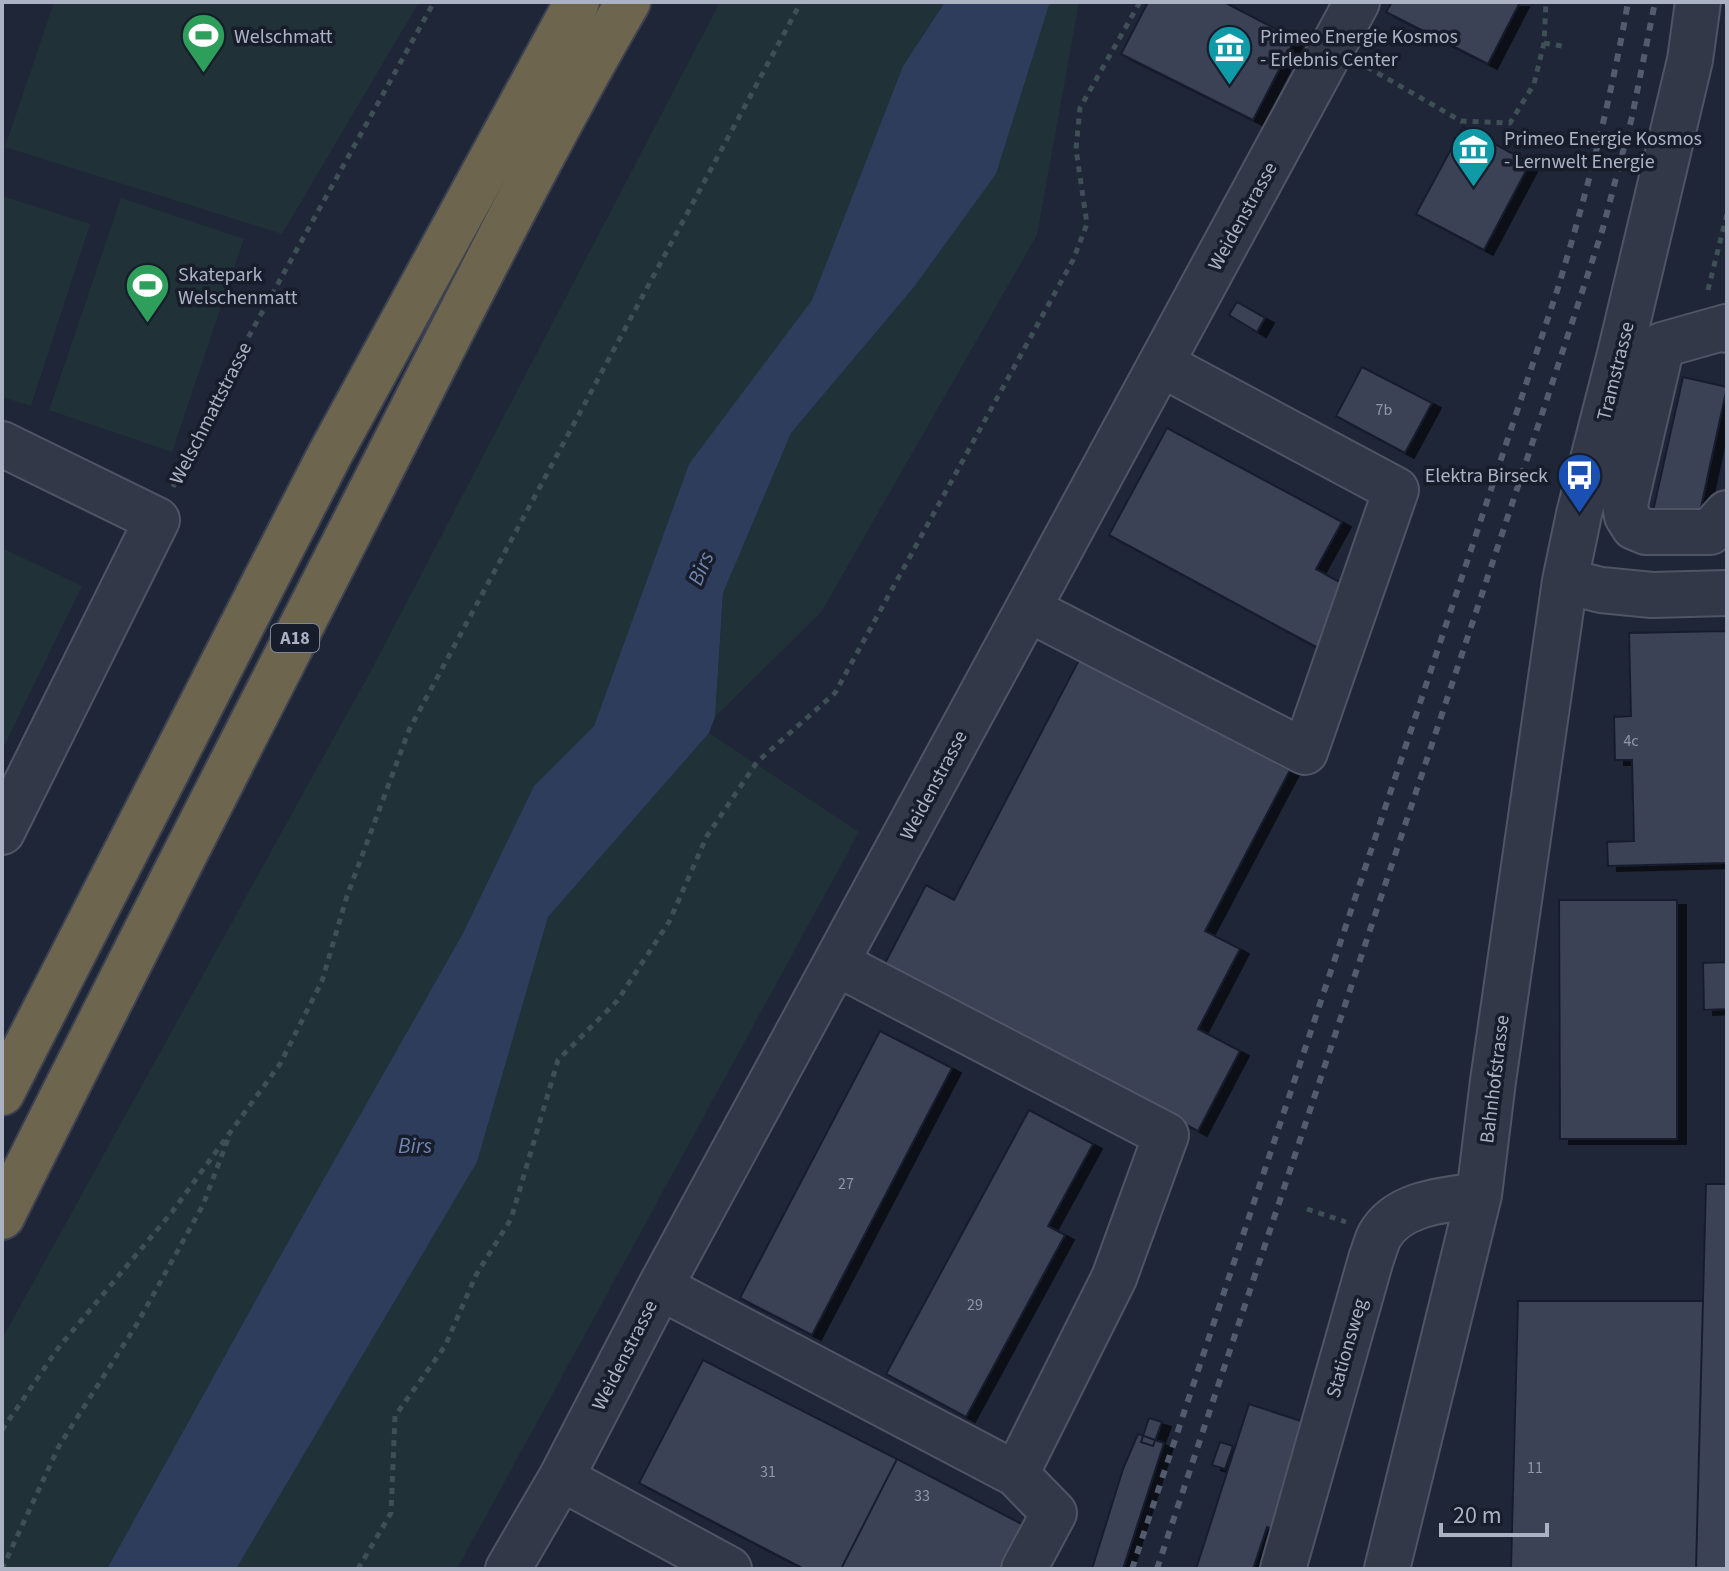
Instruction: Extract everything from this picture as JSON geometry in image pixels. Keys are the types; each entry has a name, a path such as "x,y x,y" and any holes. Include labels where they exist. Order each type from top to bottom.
{"highway":[{"name":"A18","path":"2,1093 330,454 577,2"},
{"name":"A18","path":"2,1217 502,235 628,2"}],"street":[{"name":"Weidenstrasse","path":"517,1566 660,1287 1357,2"},
{"name":"Tramstrasse","path":"1565,581 1616,452 1690,60 1698,2"},
{"path":"1716,313 1726,327 1662,345 1616,452 1627,516 1634,527 1646,532 1710,532 1727,513"},
{"path":"1028,609 1305,752 1396,490 1161,364"},
{"path":"2,444 157,520 2,832"},
{"path":"1565,581 1601,590 1652,595 1727,593"},
{"name":"Bahnhofstrasse","path":"1387,1569 1479,1195 1565,581"},
{"path":"836,963 1166,1135 1114,1278 1016,1474"},
{"name":"Stationsweg","path":"1283,1569 1381,1233 1404,1211 1436,1201 1479,1195"},
{"path":"660,1287 1016,1474 1054,1513 1024,1569"},
{"path":"561,1478 729,1569"}],"path":[{"name":"Welschmattstrasse","path":"157,520 224,381 434,2"},
{"path":"2,1430 59,1347 172,1212 280,1064 322,981 347,896 409,730 801,2"},
{"path":"358,1569 391,1513 395,1416 445,1346 476,1275 511,1219 558,1060 617,1001 669,922 707,836 757,762 835,693 1073,260 1087,224 1076,149 1080,108 1140,2"},
{"path":"1333,47 1461,121 1510,123 1534,84 1544,43 1546,2"},
{"path":"1544,43 1567,47"},
{"path":"1716,313 1727,214"},
{"path":"2,1569 59,1446 137,1324 203,1205 230,1132"}],"shaded area":[{"name":"Welschmatt","path":"54,2 419,2 282,234 5,147"},
{"path":"720,2 945,2 903,66 812,300 689,464 594,726 534,786 462,935 107,1569 2,1569 2,1339 374,665"},
{"path":"1050,2 1079,2 1037,235 822,611 715,717 723,593 791,433 914,287 996,174"},
{"path":"2,196 90,224 31,406 2,397"},
{"name":"Skatepark Welschenmatt","path":"121,198 244,239 172,452 49,410"},
{"path":"2,548 82,586 2,750"},
{"path":"709,733 859,832 457,1569 236,1569 477,1162 548,917"}],"water":[{"name":"Birs","path":"945,2 1050,2 996,174 914,287 791,433 723,593 715,717 709,733 548,917 477,1162 236,1569 107,1569 462,935 534,786 594,726 689,464 812,300 903,66"}],"building":[{"name":"Primeo Energie Kosmos - Erlebnis Center","path":"1148,2 1224,2 1295,39 1253,120 1121,54"},
{"path":"1392,2 1520,2 1488,64 1386,12"},
{"name":"Primeo Energie Kosmos - Lernwelt Energie","path":"1463,127 1530,163 1484,250 1416,214"},
{"path":"1237,302 1265,318 1257,332 1229,315"},
{"path":"1362,367 1432,403 1405,453 1336,416"},
{"path":"1683,377 1727,387 1698,521 1653,511"},
{"path":"1167,428 1342,522 1316,569 1350,588 1318,648 1109,535"},
{"path":"1727,631 1727,863 1608,866 1607,842 1634,841 1632,760 1615,760 1614,717 1631,716 1629,633"},
{"path":"1079,660 1290,770 1205,931 1240,949 1198,1029 1240,1051 1198,1131 883,967 926,885 954,900"},
{"path":"1559,900 1677,900 1677,1139 1560,1139"},
{"path":"1727,962 1727,1009 1704,1010 1703,963"},
{"path":"880,1031 952,1068 812,1335 740,1298"},
{"path":"1029,1110 1093,1144 1048,1226 1065,1235 966,1417 886,1374"},
{"path":"1706,1184 1727,1184 1727,1569 1696,1569"},
{"path":"1518,1301 1703,1301 1696,1569 1511,1569"},
{"path":"703,1360 897,1459 841,1569 804,1569 639,1483"},
{"path":"1249,1404 1307,1423 1274,1529 1267,1527 1253,1569 1196,1569"},
{"path":"1149,1418 1162,1422 1153,1446 1141,1442"},
{"path":"1138,1434 1164,1443 1123,1569 1092,1569 1123,1469"},
{"path":"1220,1442 1233,1446 1225,1469 1212,1465"},
{"path":"897,1459 1033,1530 1013,1569 841,1569"}],"railway":[{"path":"1132,1569 1557,291 1597,148 1628,2"},
{"path":"1157,1569 1603,228 1632,117 1655,2"}],"place":[{"name":"Welschmatt","path":"203,75"},
{"name":"Primeo Energie Kosmos - Erlebnis Center","path":"1229,87"},
{"name":"Primeo Energie Kosmos - Lernwelt Energie","path":"1473,189"},
{"name":"Skatepark Welschenmatt","path":"147,325"},
{"name":"Elektra Birseck","path":"1579,514"}]}
